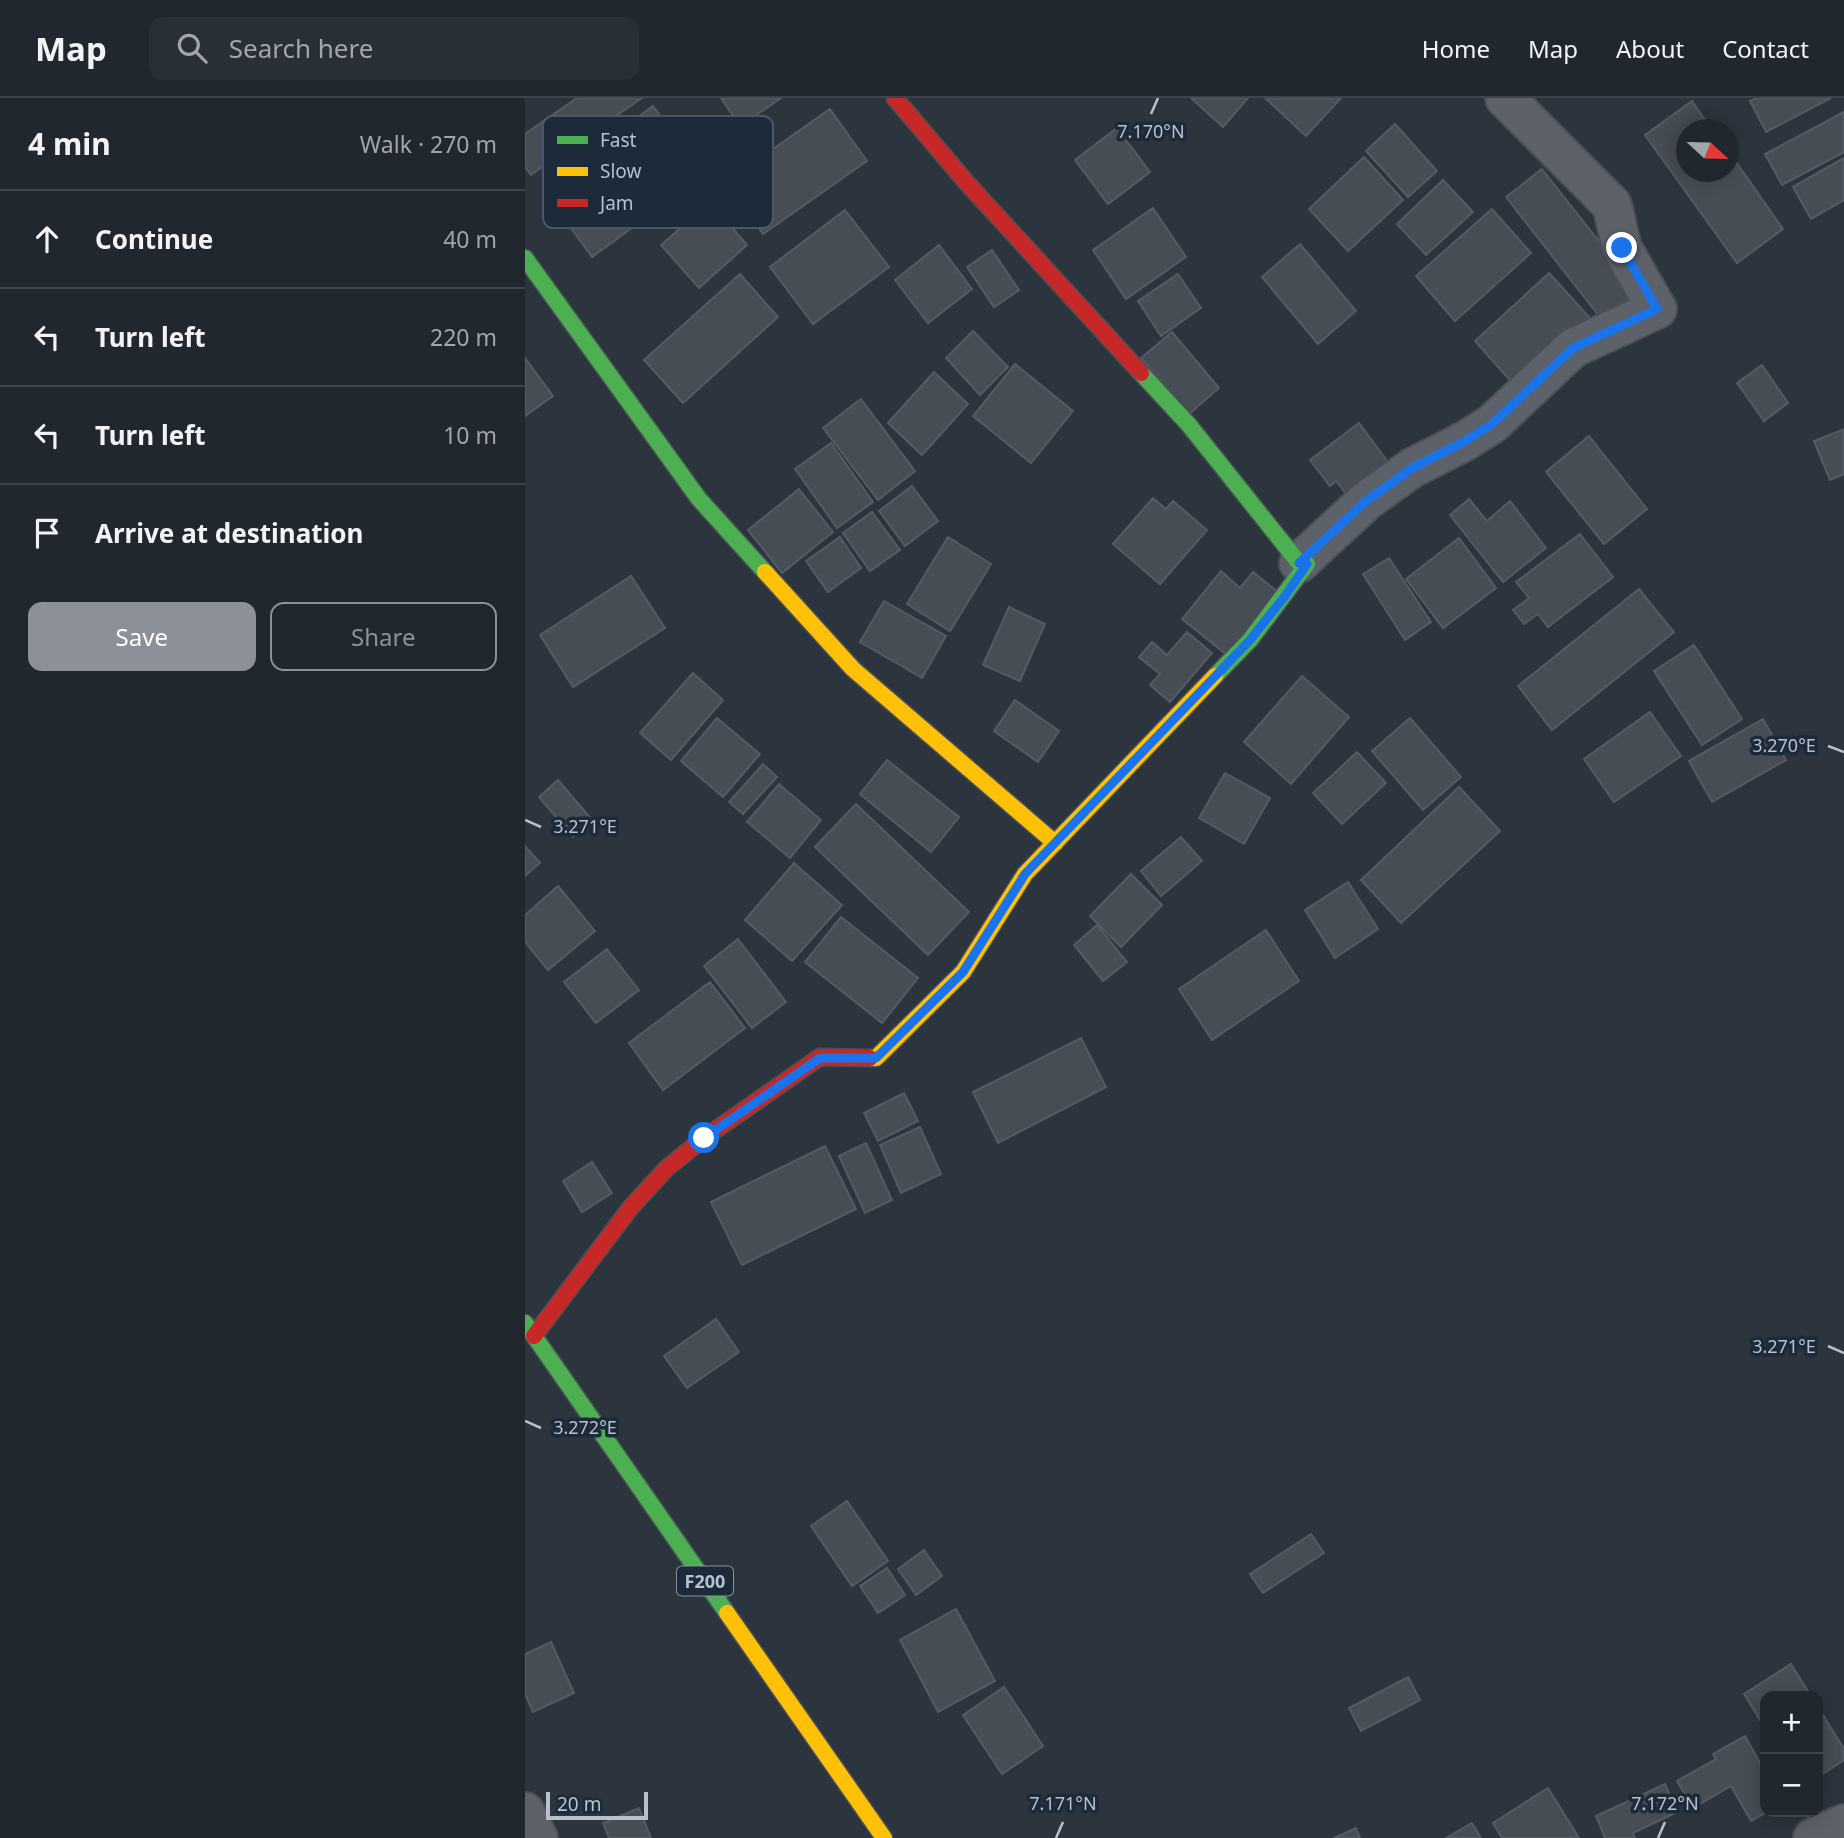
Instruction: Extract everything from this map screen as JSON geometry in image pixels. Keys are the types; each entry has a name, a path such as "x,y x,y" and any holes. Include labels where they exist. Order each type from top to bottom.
{"street":[{"path":"529,1329 631,1207 676,1160 704,1138 820,1058 876,1058 963,972 1025,874 1250,640 1307,564 1299,563 1189,425 966,182 895,98"},
{"path":"1299,563 1366,501 1412,468 1492,424 1573,348 1657,309 1622,248 1612,205 1504,98"},
{"path":"525,258 699,499 853,668 1055,843"},
{"name":"F200","path":"529,1329 884,1838"},
{"path":"525,1812 538,1838"},
{"path":"1813,1838 1844,1824"}],"building":[{"path":"577,98 642,98 616,116 551,116"},
{"path":"721,98 781,98 755,116 733,116"},
{"path":"1191,98 1248,98 1223,127"},
{"path":"1265,98 1341,98 1306,136"},
{"path":"1756,98 1831,98 1766,132 1750,101"},
{"path":"1692,101 1704,119 1676,119 1676,178 1645,135"},
{"path":"653,106 661,116 640,116"},
{"path":"830,109 867,161 773,227 773,149"},
{"path":"1844,112 1844,152 1782,185 1765,154"},
{"path":"543,122 543,167 531,175 525,167 525,134"},
{"path":"1395,124 1437,171 1408,197 1366,151"},
{"path":"1117,128 1150,172 1108,204 1075,160"},
{"path":"1364,157 1403,200 1348,251 1309,209"},
{"path":"1844,158 1844,200 1811,219 1793,187"},
{"path":"1739,166 1783,229 1737,263 1679,182 1739,182"},
{"path":"1542,169 1639,292 1603,321 1506,197"},
{"path":"1443,180 1473,212 1426,255 1397,224"},
{"path":"1153,208 1186,257 1126,299 1093,250"},
{"path":"1492,209 1531,253 1455,321 1416,276"},
{"path":"845,210 889,267 813,324 770,267"},
{"path":"571,228 632,228 592,257"},
{"path":"680,228 732,228 747,245 699,288 661,245"},
{"path":"759,228 772,228 763,234"},
{"path":"1300,244 1356,311 1318,344 1262,277"},
{"path":"939,245 972,289 928,323 895,280"},
{"path":"992,250 1019,290 994,307 967,267"},
{"path":"1549,273 1590,318 1515,386 1475,341"},
{"path":"740,274 778,317 683,403 644,360"},
{"path":"1178,274 1201,308 1161,336 1138,301"},
{"path":"973,331 1008,367 980,395 946,358"},
{"path":"1172,332 1219,388 1189,414 1141,358"},
{"path":"525,358 553,396 525,416"},
{"path":"1015,364 1073,411 1031,463 973,416"},
{"path":"1762,365 1788,403 1764,421 1737,383"},
{"path":"934,372 968,404 922,455 888,423"},
{"path":"861,399 915,471 878,500 823,428"},
{"path":"1359,423 1397,474 1355,505 1336,481 1330,486 1310,460"},
{"path":"1844,429 1844,474 1830,480 1814,441"},
{"path":"1589,436 1647,509 1604,544 1546,472"},
{"path":"831,443 873,502 837,528 795,469"},
{"path":"912,486 938,521 905,546 879,511"},
{"path":"799,489 833,532 782,573 748,530"},
{"path":"1153,498 1166,509 1173,501 1207,530 1160,584 1113,544"},
{"path":"1469,499 1487,521 1510,501 1546,548 1503,582 1450,515"},
{"path":"872,512 900,550 870,571 843,533"},
{"path":"1580,534 1613,577 1548,627 1538,614 1524,624 1513,610 1529,598 1516,582"},
{"path":"840,537 861,568 828,592 806,561"},
{"path":"948,537 991,564 950,631 907,604"},
{"path":"1459,538 1496,588 1443,628 1406,579"},
{"path":"1389,558 1431,622 1405,640 1363,574"},
{"path":"1221,571 1240,588 1253,572 1279,593 1227,655 1182,619"},
{"path":"631,576 665,628 573,687 540,635"},
{"path":"1639,589 1674,632 1552,730 1518,686"},
{"path":"884,601 946,636 922,678 860,642"},
{"path":"1009,607 1045,624 1020,681 983,665"},
{"path":"1187,632 1212,653 1170,702 1150,685 1160,674 1139,657 1152,642 1167,655"},
{"path":"1694,645 1742,719 1702,745 1654,671"},
{"path":"693,673 723,700 671,760 640,733"},
{"path":"1302,676 1349,717 1291,784 1244,742"},
{"path":"1015,700 1059,731 1038,762 994,731"},
{"path":"1650,712 1681,756 1614,802 1584,759"},
{"path":"717,718 760,754 723,797 681,761"},
{"path":"1410,718 1461,777 1423,810 1372,751"},
{"path":"1763,719 1786,760 1712,802 1689,761"},
{"path":"1357,752 1386,783 1342,824 1313,793"},
{"path":"887,760 959,817 931,852 860,794"},
{"path":"763,764 777,777 743,814 729,802"},
{"path":"1225,773 1270,798 1244,844 1199,818"},
{"path":"558,780 592,820 573,837 539,797"},
{"path":"779,784 821,820 790,858 747,822"},
{"path":"1459,787 1500,831 1401,923 1361,880"},
{"path":"856,804 969,912 928,955 815,847"},
{"path":"1181,837 1202,861 1161,896 1141,871"},
{"path":"525,846 540,863 525,876"},
{"path":"794,863 842,905 792,961 745,920"},
{"path":"1131,874 1162,905 1121,947 1090,916"},
{"path":"1348,882 1378,929 1335,958 1305,910"},
{"path":"558,886 595,931 548,970 525,942 525,915"},
{"path":"841,917 918,978 882,1023 805,962"},
{"path":"1097,925 1127,962 1103,981 1074,945"},
{"path":"1266,930 1299,981 1212,1040 1179,989"},
{"path":"738,939 786,1002 752,1028 704,966"},
{"path":"607,949 639,990 596,1023 564,982"},
{"path":"710,982 745,1028 663,1090 629,1043"},
{"path":"1081,1038 1106,1087 998,1143 973,1092"},
{"path":"904,1093 918,1121 878,1141 864,1113"},
{"path":"920,1127 941,1174 901,1193 880,1145"},
{"path":"866,1143 892,1200 865,1213 839,1156"},
{"path":"825,1146 856,1209 742,1265 711,1202"},
{"path":"592,1162 612,1193 582,1212 563,1181"},
{"path":"716,1319 739,1352 687,1388 664,1356"},
{"path":"847,1501 888,1561 852,1586 811,1526"},
{"path":"1311,1534 1324,1553 1263,1593 1250,1574"},
{"path":"924,1550 942,1576 916,1595 898,1569"},
{"path":"887,1568 905,1595 878,1613 860,1586"},
{"path":"956,1609 995,1681 938,1712 900,1640"},
{"path":"551,1642 574,1693 533,1712 525,1694 525,1654"},
{"path":"1791,1664 1808,1691 1760,1691 1760,1720 1744,1694"},
{"path":"1408,1677 1420,1700 1361,1731 1349,1708"},
{"path":"1004,1687 1043,1746 1002,1774 963,1715"},
{"path":"1823,1715 1844,1749 1844,1760 1823,1774"},
{"path":"1745,1736 1760,1763 1760,1816 1751,1821 1731,1786 1693,1808 1677,1781 1716,1759 1713,1754"},
{"path":"1665,1784 1677,1812 1633,1833 1635,1838 1605,1838 1596,1816"},
{"path":"1548,1788 1579,1838 1502,1838 1493,1823"},
{"path":"639,1808 651,1838 609,1838 603,1823"},
{"path":"1472,1823 1481,1838 1446,1838"},
{"path":"1356,1828 1360,1838 1334,1838"}],"traffic: fast":[{"path":"525,258 699,499 765,572"},
{"path":"1141,373 1189,425 1299,563 1307,564 1250,640 1215,676"},
{"path":"525,1323 727,1613"}],"traffic: slow":[{"path":"765,572 853,669 1055,843"},
{"path":"870,1058 876,1058 963,972 1025,874 1215,676"},
{"path":"727,1613 884,1838"}],"traffic: jam":[{"path":"895,98 966,182 1141,373"},
{"path":"534,1336 631,1207 667,1168 704,1138 820,1057 870,1058"}],"route":[{"path":"704,1138 820,1058 876,1058 963,972 1025,874 1250,640 1307,564 1299,563 1366,501 1412,468 1492,424 1573,348 1657,309 1622,248"}]}
